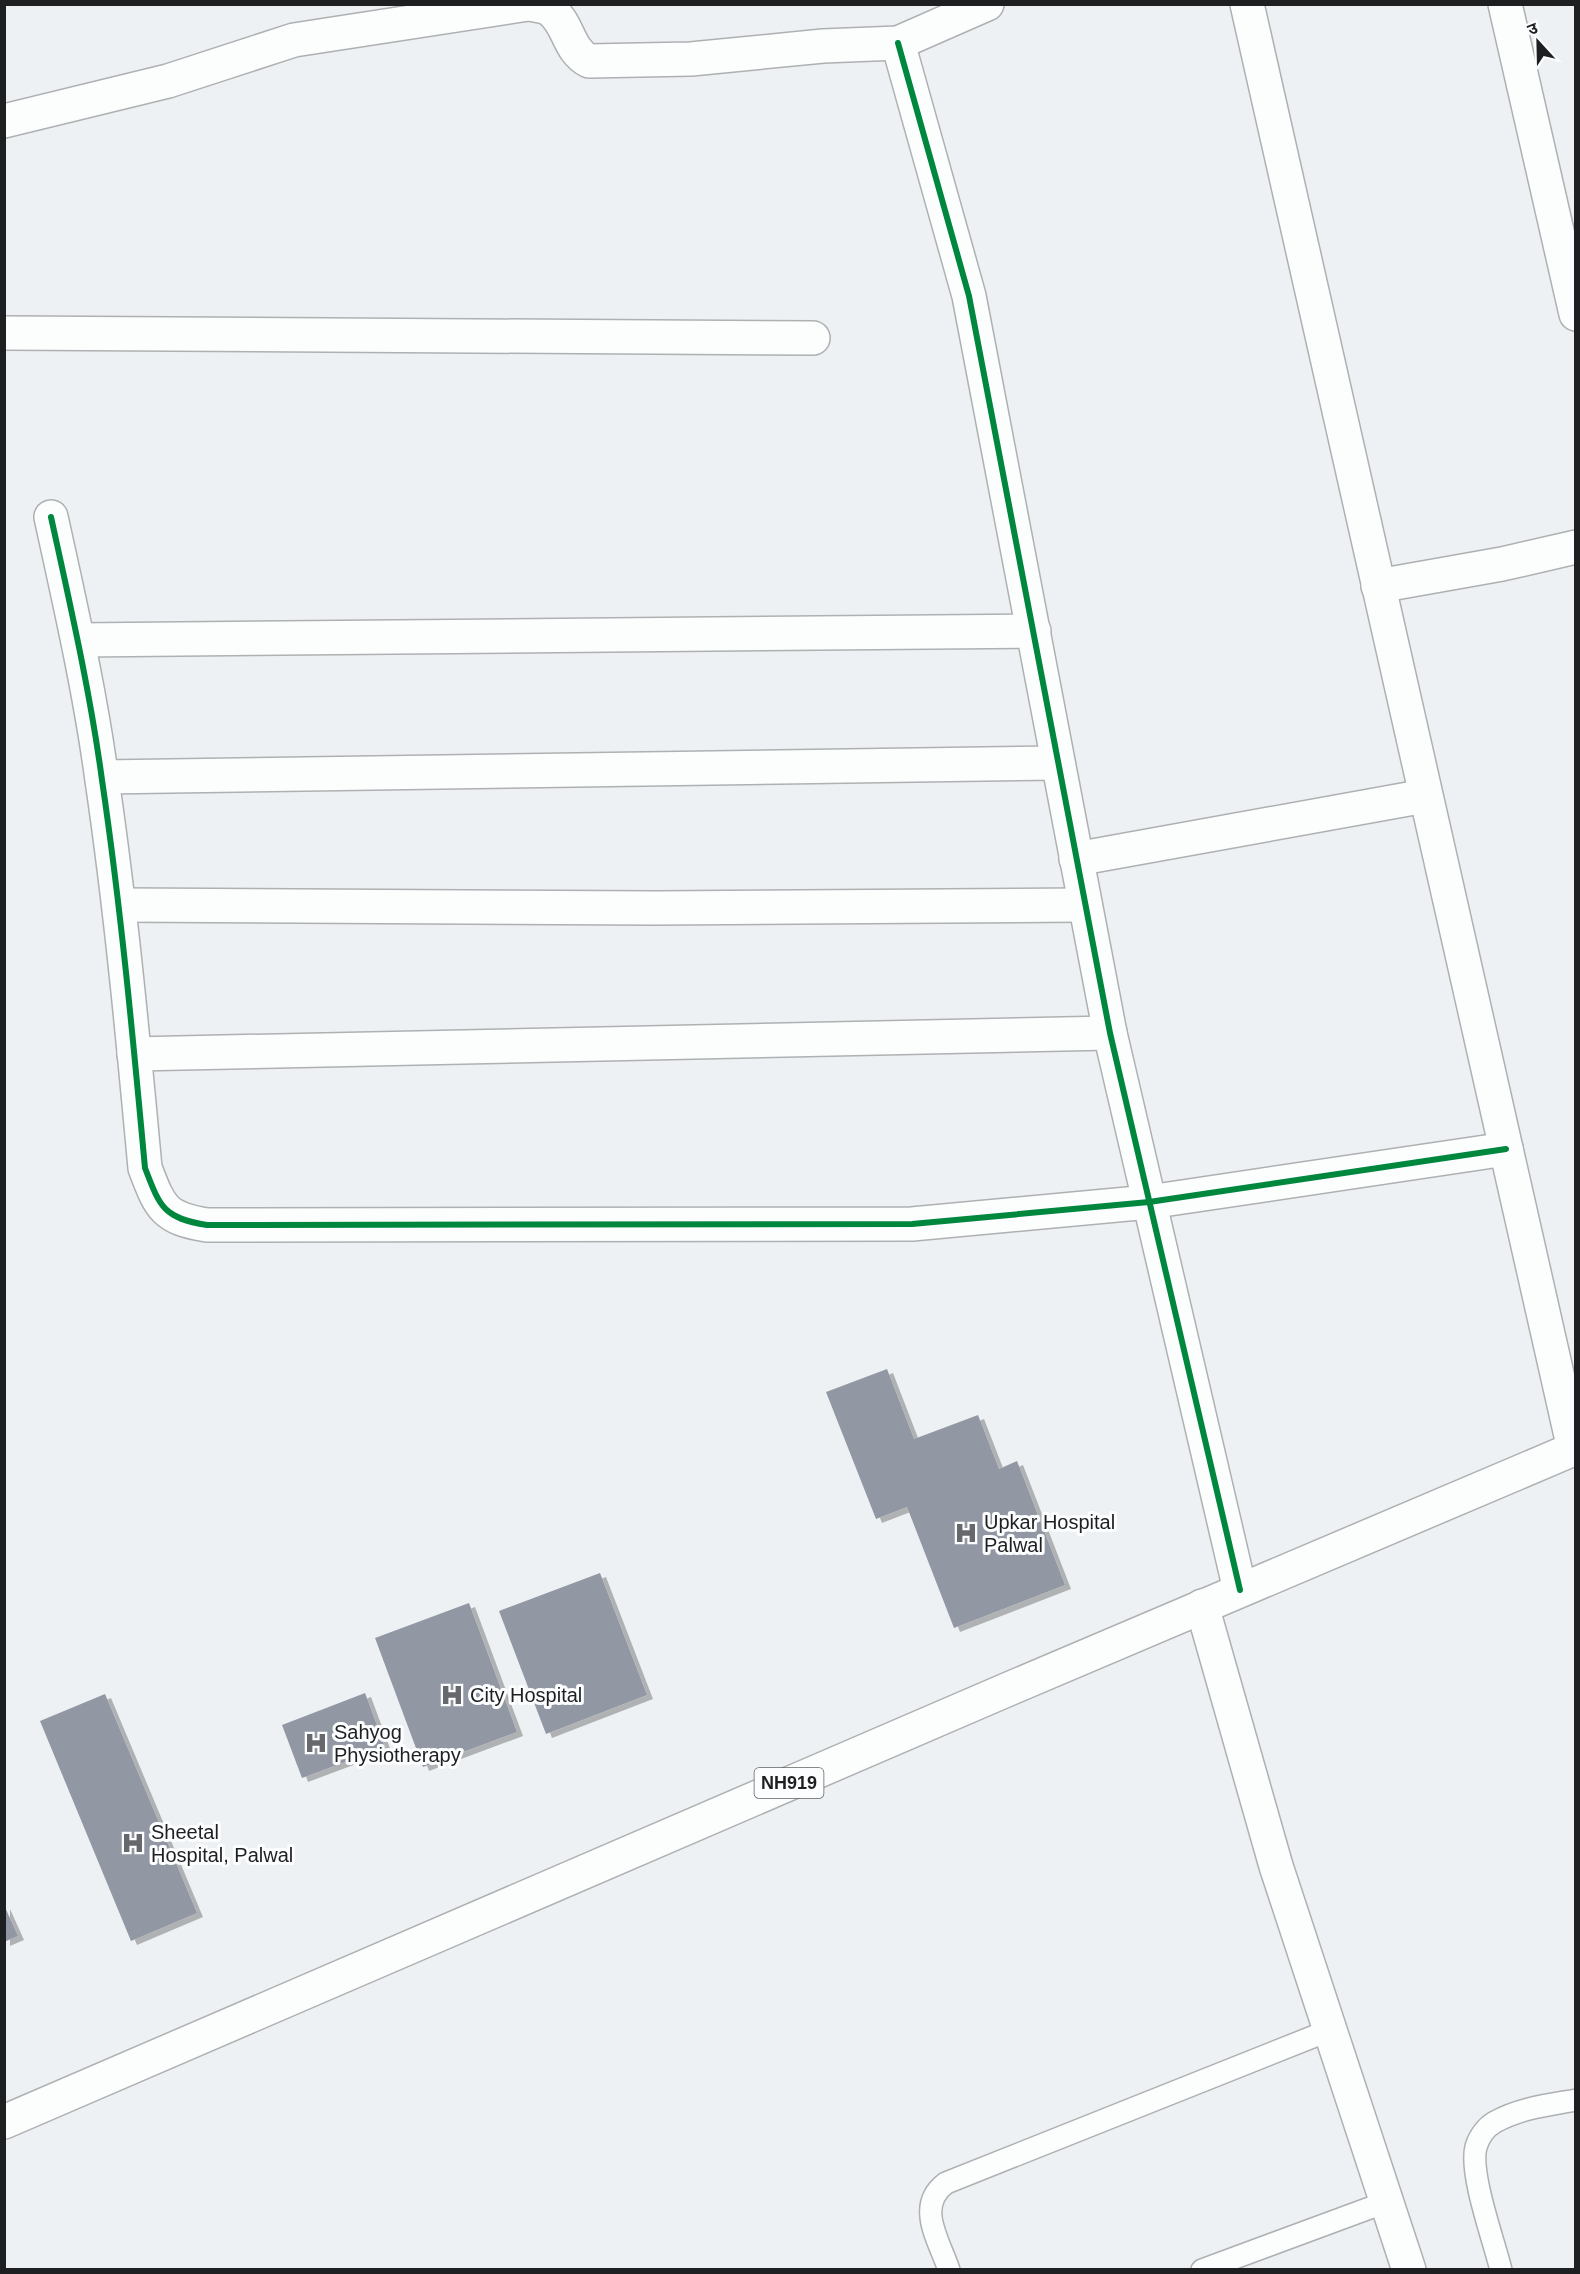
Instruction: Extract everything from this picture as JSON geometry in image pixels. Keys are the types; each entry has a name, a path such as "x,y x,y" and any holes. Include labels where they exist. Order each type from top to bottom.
{"main road":[{"path":"4,121 168,81 294,40 529,4 549,8 558,19 572,47 589,61 691,59 898,43 987,4"},
{"path":"1247,4 1425,796 1575,1448"},
{"path":"1505,4 1575,314"},
{"path":"898,43 969,296 1110,1033 1240,1590"},
{"path":"4,333 813,338"},
{"path":"51,517 78,640 102,777 120,905 145,1168 155,1195 166,1211 182,1221 207,1225 912,1224 1149,1202 1506,1149"},
{"path":"1378,586 1502,564 1575,546"},
{"path":"78,640 1034,631"},
{"path":"102,777 1059,763"},
{"path":"1076,859 1425,796"},
{"path":"120,905 668,908 1085,905"},
{"path":"134,1054 1110,1033"},
{"name":"NH919","path":"4,2122 1202,1606 1575,1448"},
{"path":"1202,1606 1276,1866 1408,2270"}],"lane":[{"path":"949,2270 930,2216 929,2206 936,2190 946,2183 1330,2030"},
{"path":"1501,2270 1475,2169 1476,2148 1482,2133 1493,2123 1524,2110 1575,2100"},
{"path":"1202,2270 1386,2202"}],"building":[{"path":"887,1369 914,1439 978,1415 999,1469 1017,1461 1065,1585 954,1628 907,1507 876,1519 826,1392"},
{"path":"600,1573 647,1695 546,1734 499,1611"},
{"path":"469,1603 517,1732 423,1767 375,1638"},
{"path":"365,1693 385,1747 302,1778 282,1725"},
{"path":"105,1694 197,1913 131,1941 40,1721"},
{"path":"4,1905 18,1936 4,1942"}],"cycle path":[{"path":"898,43 969,296 1110,1033 1240,1590"},
{"path":"51,517 86,681 109,828 145,1168 160,1201 165,1208 181,1219 207,1225 912,1224 1149,1202 1506,1149"}],"place":[{"name":"Upkar Hospital Palwal","path":"966,1533"},
{"name":"City Hospital","path":"452,1695"},
{"name":"Sahyog Physiotherapy","path":"316,1743"},
{"name":"Sheetal Hospital, Palwal","path":"133,1843"}]}
